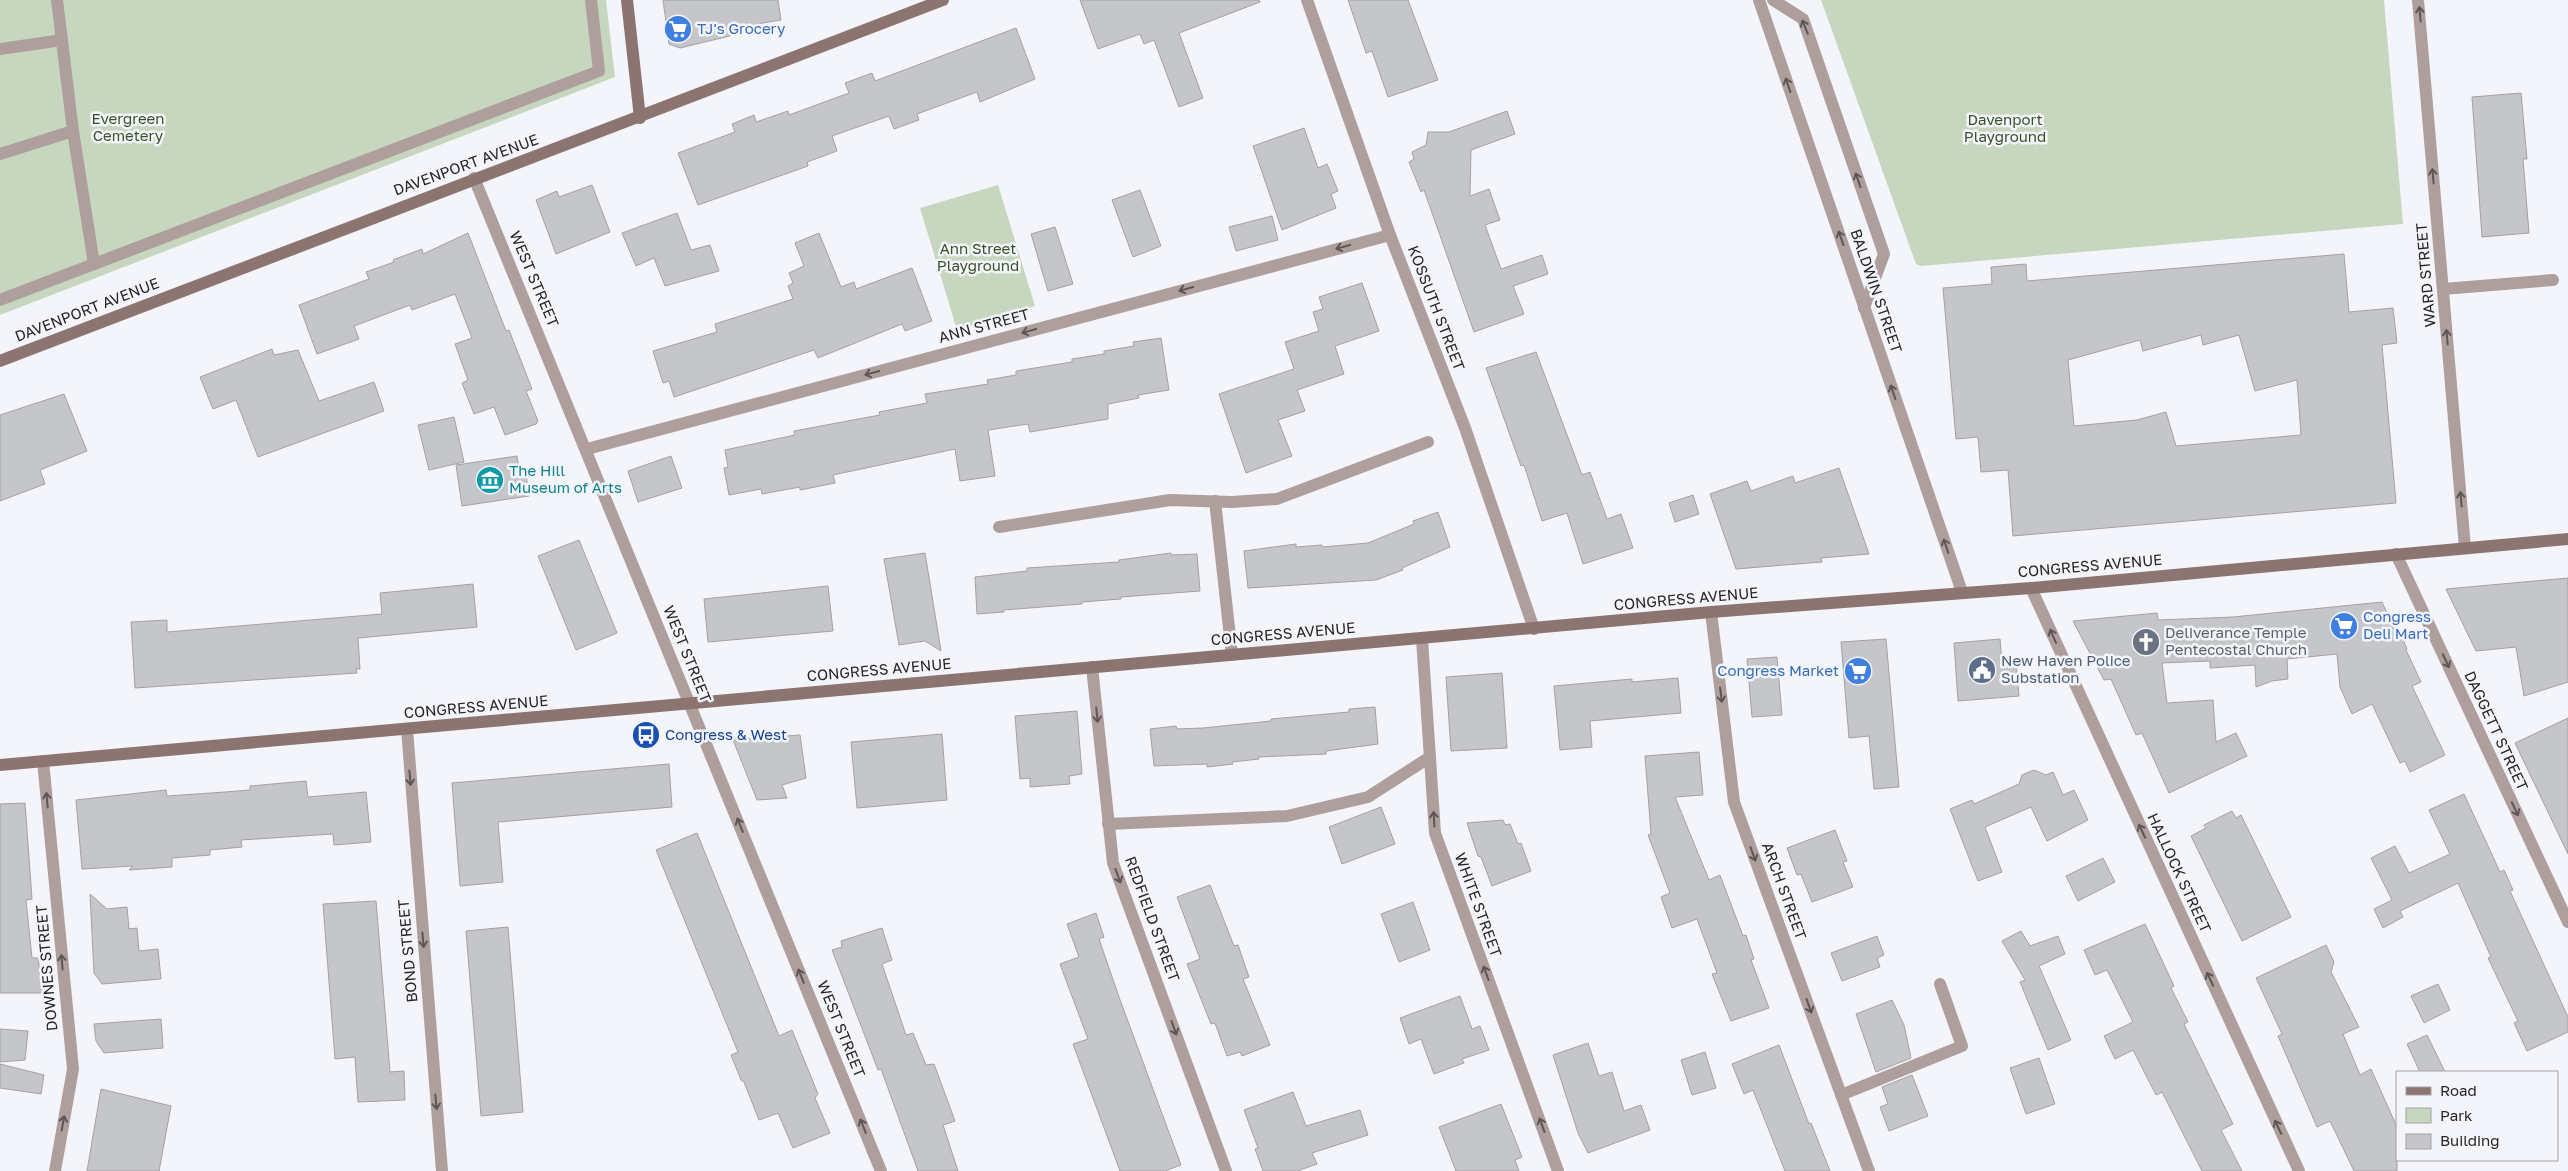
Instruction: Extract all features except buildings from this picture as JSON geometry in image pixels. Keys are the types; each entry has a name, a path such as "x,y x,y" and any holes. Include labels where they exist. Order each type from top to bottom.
{"main road":[{"path":"627,0 640,118"},
{"name":"DAVENPORT AVENUE","path":"0,361 474,178 640,118 943,0"},
{"name":"CONGRESS AVENUE","path":"0,765 1711,612 2031,588 2568,539"}],"street":[{"path":"57,0 73,130 94,264"},
{"path":"0,300 599,71 591,0"},
{"name":"KOSSUTH STREET","path":"1307,0 1390,235 1465,428 1534,629"},
{"name":"BALDWIN STREET","path":"1759,0 1962,592"},
{"path":"1773,0 1803,20 1884,254 1864,308"},
{"name":"WARD STREET","path":"2418,0 2465,548"},
{"path":"0,49 62,40"},
{"path":"0,154 73,130"},
{"name":"WEST STREET","path":"474,178 587,449 881,1171"},
{"name":"ANN STREET","path":"587,449 1390,235"},
{"path":"2443,289 2553,280"},
{"path":"999,527 1170,500 1277,499 1428,442"},
{"path":"1215,501 1232,655"},
{"name":"DAGGETT STREET","path":"2396,554 2568,922"},
{"name":"HALLOCK STREET","path":"2031,588 2299,1171"},
{"name":"ARCH STREET","path":"1711,612 1734,802 1869,1171"},
{"name":"WHITE STREET","path":"1422,639 1435,833 1558,1171"},
{"name":"REDFIELD STREET","path":"1092,667 1113,863 1226,1171"},
{"name":"BOND STREET","path":"407,729 442,1171"},
{"path":"1108,824 1287,816 1368,797 1430,757"},
{"name":"DOWNES STREET","path":"44,761 73,1069 55,1171"},
{"path":"1841,1095 1962,1046 1940,984"}],"green space":[{"name":"Evergreen Cemetery","path":"0,0 606,0 615,77 0,315"},
{"name":"Davenport Playground","path":"1821,0 2384,0 2403,224 1921,266 1916,264"},
{"name":"Ann Street Playground","path":"998,185 1035,306 957,330 920,208"}],"place":[{"name":"TJ's Grocery","path":"678,29"},
{"name":"The Hill Museum of Arts","path":"490,480"},
{"name":"Congress Deli Mart","path":"2344,626"},
{"name":"Deliverance Temple Pentecostal Church","path":"2146,642"},
{"name":"New Haven Police Substation","path":"1982,670"},
{"name":"Congress Market","path":"1858,671"},
{"name":"Congress & West","path":"646,735"}]}
